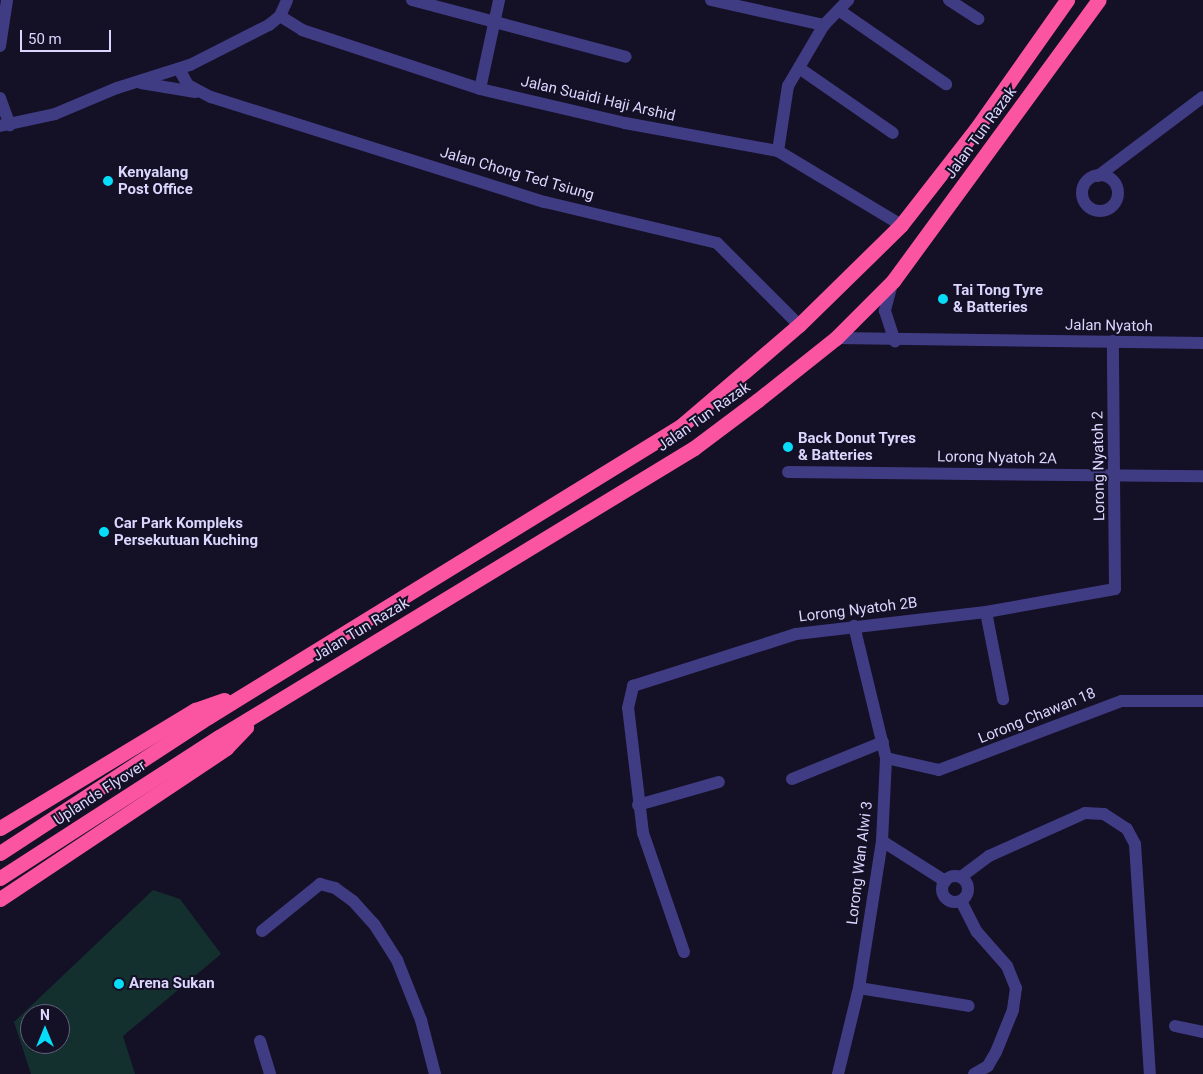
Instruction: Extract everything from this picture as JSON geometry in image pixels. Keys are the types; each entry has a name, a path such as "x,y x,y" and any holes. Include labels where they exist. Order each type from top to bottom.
{"highway":[{"name":"Jalan Tun Razak","path":"208,717 681,426 799,325 901,225 976,129 1067,0"},
{"name":"Jalan Tun Razak","path":"219,737 694,448 836,338 893,282 1099,0"},
{"path":"0,828 195,710 255,688"},
{"path":"0,899 226,748 261,712"},
{"name":"Uplands Flyover","path":"0,853 208,717"},
{"name":"Uplands Flyover","path":"0,878 219,737"}],"street":[{"path":"0,46 7,0"},
{"path":"0,98 5,125 55,114 138,82 185,67 238,44 280,16 287,0"},
{"path":"412,0 495,24 626,56"},
{"path":"480,89 499,0"},
{"path":"711,0 824,25"},
{"path":"778,152 783,106 799,68 824,25 840,11 848,0"},
{"path":"948,0 978,19"},
{"path":"840,11 946,84"},
{"name":"Jalan Suaidi Haji Arshid","path":"280,16 302,30 480,89 625,123 778,152 901,225"},
{"path":"185,67 200,93"},
{"path":"799,68 893,133"},
{"name":"Jalan Chong Ted Tsiung","path":"138,82 200,93 545,202 717,243 799,325"},
{"path":"1098,176 1203,98"},
{"path":"893,282 885,311 896,341"},
{"name":"Jalan Nyatoh","path":"836,338 896,341 1203,343"},
{"name":"Lorong Nyatoh 2","path":"1113,341 1116,476 1115,590"},
{"name":"Lorong Nyatoh 2A","path":"788,472 1203,476"},
{"name":"Lorong Nyatoh 2B","path":"638,805 628,708 633,686 644,680 796,634 986,612 1115,590"},
{"path":"986,612 1003,699"},
{"name":"Lorong Wan Alwi 3","path":"838,1074 859,988 882,841 886,758 884,742 854,626"},
{"name":"Lorong Chawan 18","path":"886,758 939,770 1122,701 1203,701"},
{"path":"792,779 884,742"},
{"path":"684,952 643,833 638,805 719,782"},
{"path":"882,841 945,881 961,877 1000,851 1085,813 1104,814 1132,835 1150,1074"},
{"path":"961,877 968,886 961,901"},
{"path":"945,881 945,897 961,901 977,932 1007,966 1016,988 1013,1010 996,1052 988,1066 974,1074"},
{"path":"262,931 314,887 326,885 343,894 374,924 397,960 421,1020 435,1074"},
{"path":"859,988 970,1006"},
{"path":"1175,1026 1203,1032"},
{"path":"260,1041 270,1074"}],"green space":[{"name":"Arena Sukan","path":"153,890 180,899 221,954 123,1036 135,1074 31,1074 24,1054 70,1054 70,1004 33,1004"},
{"name":"Arena Sukan","path":"20,1016 20,1040 14,1022"}],"place":[{"name":"Kenyalang Post Office","path":"108,181"},
{"name":"Tai Tong Tyre & Batteries","path":"943,299"},
{"name":"Back Donut Tyres & Batteries","path":"788,447"},
{"name":"Car Park Kompleks Persekutuan Kuching","path":"104,532"},
{"name":"Arena Sukan","path":"119,984"}]}
